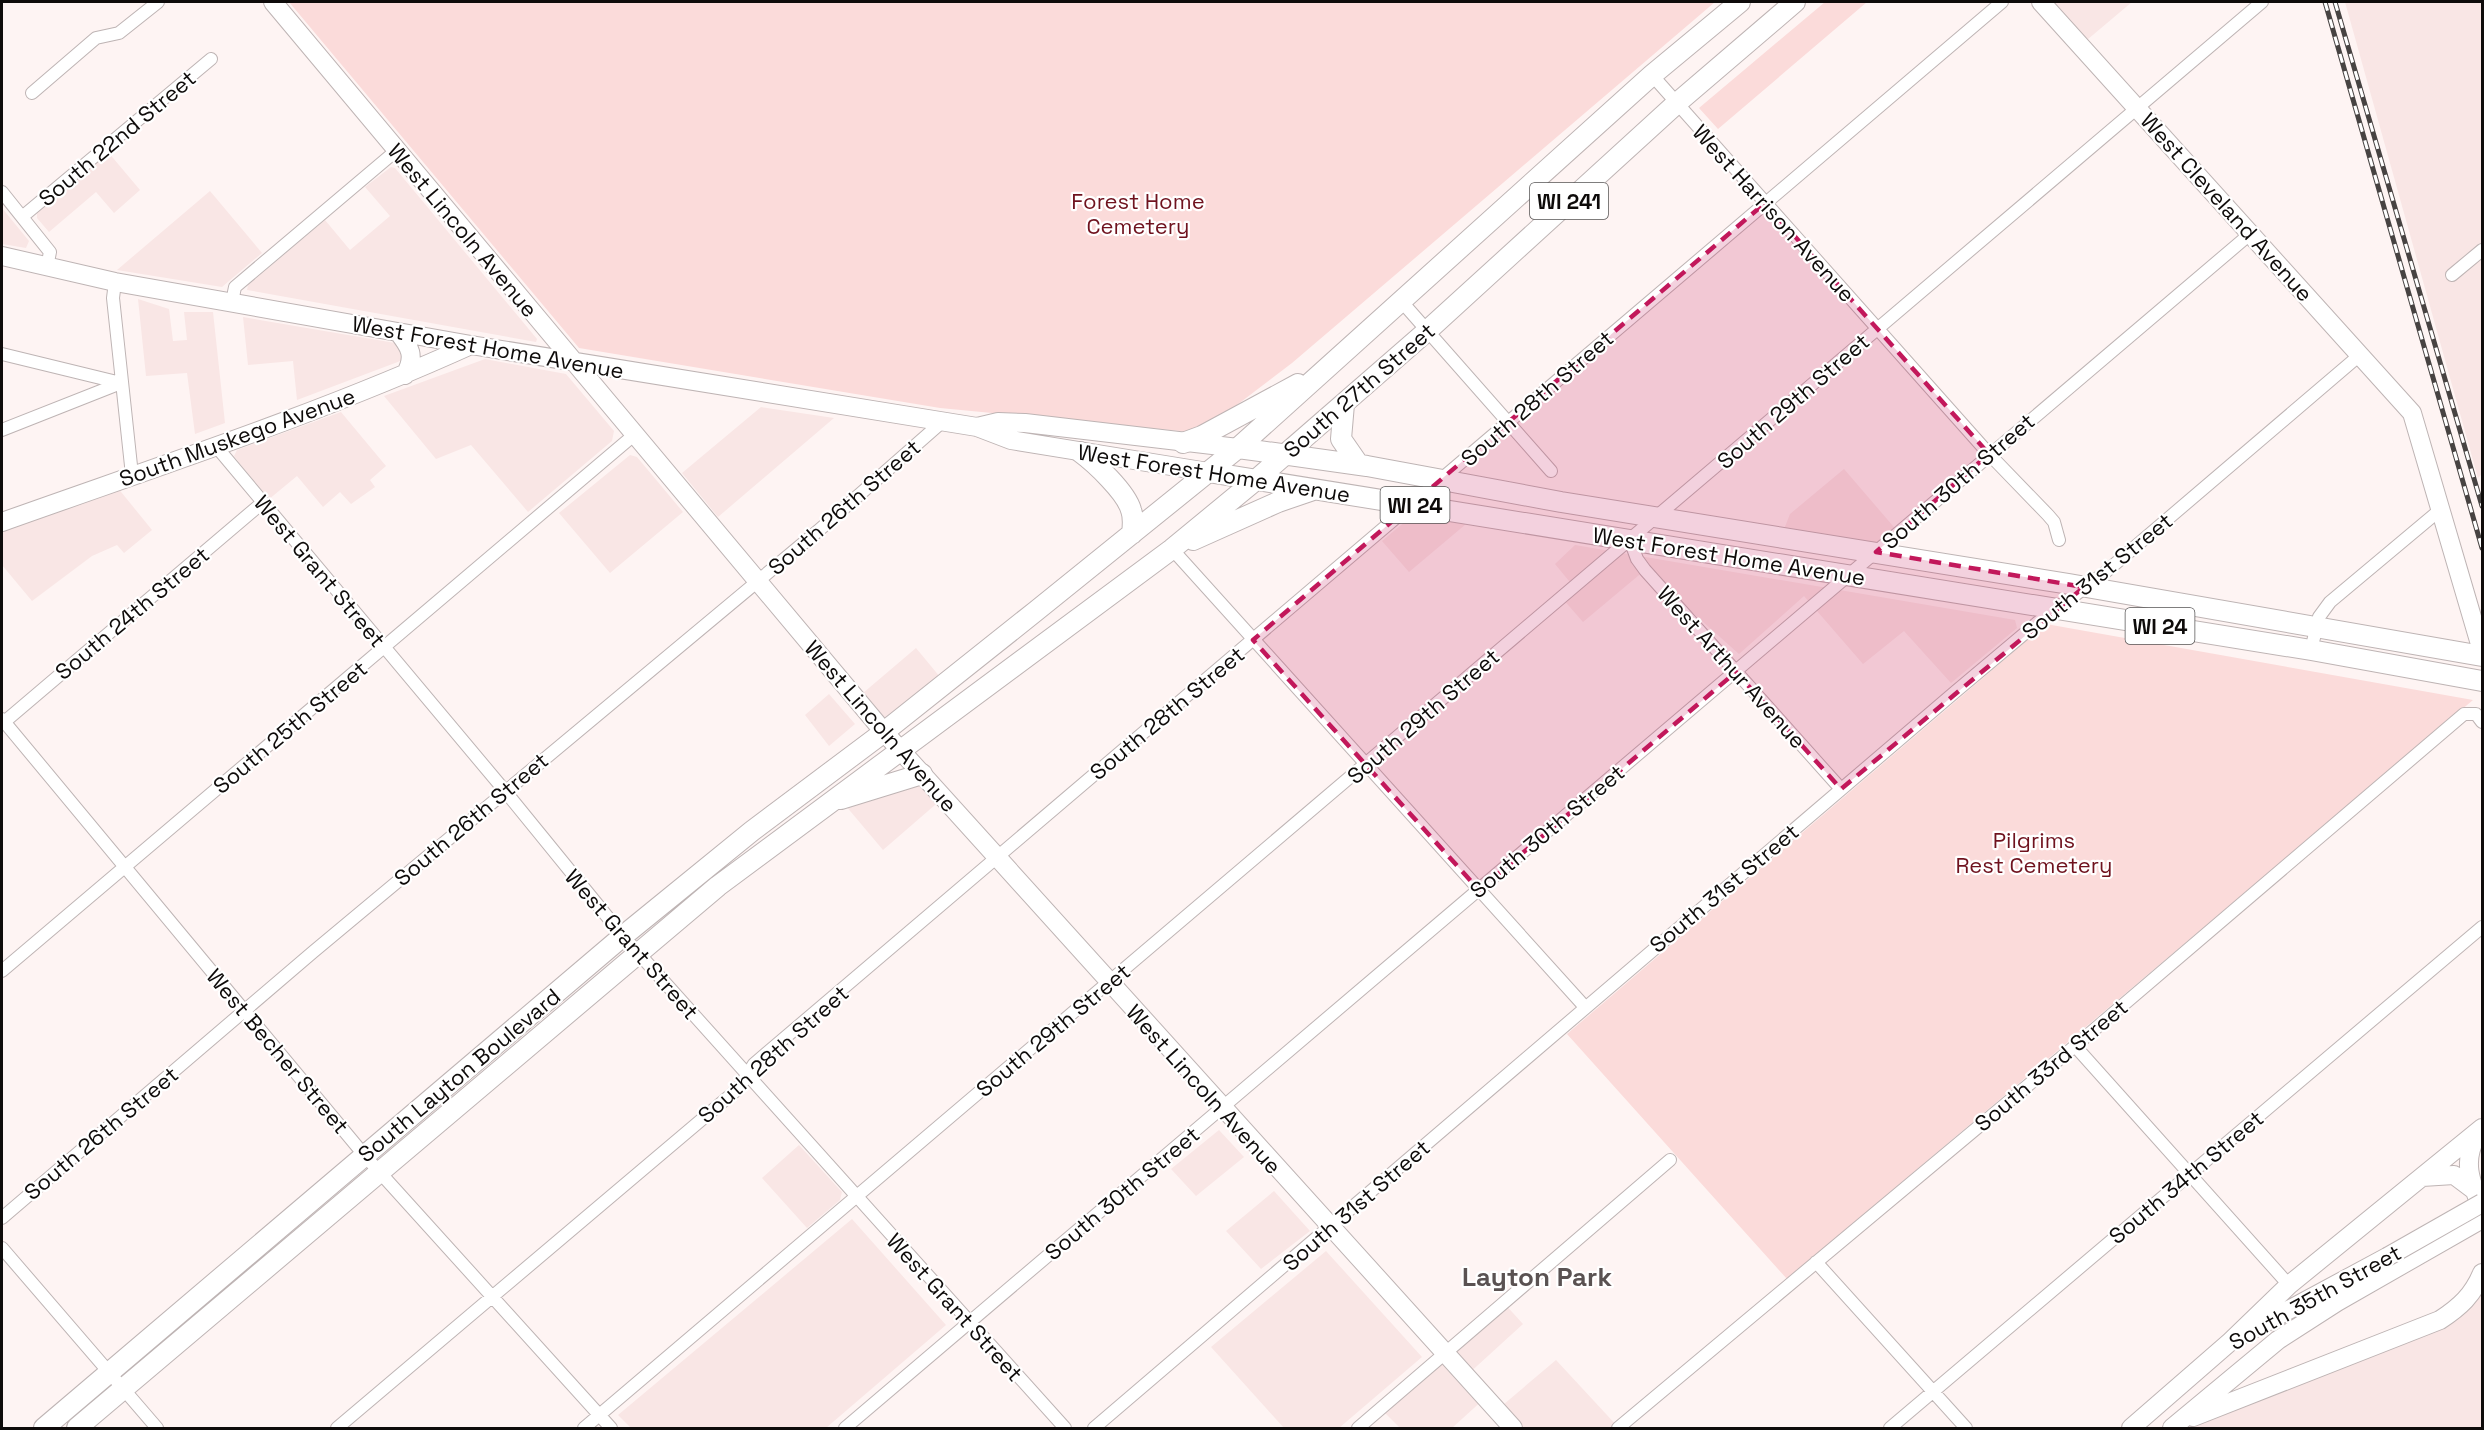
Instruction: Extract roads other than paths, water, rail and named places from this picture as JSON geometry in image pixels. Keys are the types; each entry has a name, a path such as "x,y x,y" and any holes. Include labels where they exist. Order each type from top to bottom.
{"main road":[{"name":"West Lincoln Avenue","path":"273,2 571,362 884,732 1221,1109 1513,1428"},
{"name":"South 27th Street","path":"884,732 1238,448 1652,75 1740,2"},
{"name":"South 27th Street","path":"900,750 1172,549 1257,479 1427,331 1677,103 1795,2"},
{"name":"West Cleveland Avenue","path":"2041,2 2412,413 2440,510"},
{"name":"West Forest Home Avenue","path":"2,256 115,282 571,362 977,428 1011,440 1080,452 2311,650 2477,680"},
{"path":"398,332 411,348 410,366 405,375"},
{"name":"South Muskego Avenue","path":"2,522 405,375 471,345"},
{"path":"1183,443 1202,436 1327,369"},
{"path":"1344,404 1341,439 1359,465"},
{"name":"West Forest Home Avenue","path":"977,428 998,422 1025,423 1359,465 2477,653"},
{"path":"1080,452 1093,461 1127,501 1134,519 1131,534"},
{"path":"1172,549 1278,502 1314,489"},
{"path":"2440,510 2477,653"},
{"name":"South Layton Boulevard","path":"44,1428 622,936 752,831 884,732"},
{"name":"South Layton Boulevard","path":"77,1428 381,1174 718,886 900,750"},
{"path":"830,802 922,774"},
{"path":"2482,1128 2474,1142 2468,1166 2482,1209"},
{"name":"South 35th Street","path":"2131,1428 2231,1341 2289,1285 2482,1128"},
{"path":"2422,1177 2454,1175 2478,1197"},
{"name":"South 35th Street","path":"2175,1426 2278,1340 2391,1263 2478,1197"},
{"name":"South 35th Street","path":"2231,1341 2482,1219"},
{"path":"2175,1426 2440,1320 2461,1306 2476,1287 2482,1273"}],"street":[{"path":"32,93 96,38 119,33 158,2"},
{"name":"South 28th Street","path":"338,1428 739,1088 754,1064 2002,2"},
{"name":"South 29th Street","path":"584,1428 2262,2"},
{"name":"South 22nd Street","path":"22,217 211,59"},
{"name":"West Harrison Avenue","path":"1652,75 1989,454 2054,522 2059,540"},
{"path":"232,302 235,287 397,150"},
{"path":"2,192 50,252 47,267"},
{"name":"South 30th Street","path":"845,1428 2250,234"},
{"path":"2452,275 2482,250"},
{"path":"115,282 113,298 132,475"},
{"path":"1402,302 1551,471"},
{"path":"2,354 121,383"},
{"name":"South 31st Street","path":"1094,1428 1841,789 2361,354"},
{"path":"2,430 121,383"},
{"name":"South 26th Street","path":"2,1218 505,790 756,582 942,422"},
{"name":"South 25th Street","path":"2,971 634,435"},
{"name":"West Grant Street","path":"215,445 505,790 622,936 1065,1428"},
{"name":"South 24th Street","path":"2,722 262,503"},
{"path":"2311,650 2316,627 2330,602 2440,510"},
{"name":"West Arthur Avenue","path":"1630,540 1645,570 1841,789"},
{"path":"1172,549 1585,1007"},
{"name":"South 33rd Street","path":"1618,1428 2075,1046 2464,714 2476,714 2482,722"},
{"name":"West Becher Street","path":"2,722 365,1156 611,1428"},
{"name":"South 34th Street","path":"1890,1428 2482,927"},
{"path":"2075,1046 2289,1285"},
{"path":"1358,1428 1670,1160"},
{"path":"2,1248 157,1428"},
{"path":"1816,1262 1966,1428"}],"railway":[{"path":"2325,2 2482,548"},
{"path":"2335,2 2482,506"}],"district":[{"name":"Layton Park","path":"1537,1277"}],"park label":[{"name":"Forest Home Cemetery","path":"1138,214"},
{"name":"Pilgrims Rest Cemetery","path":"2034,852"}]}
